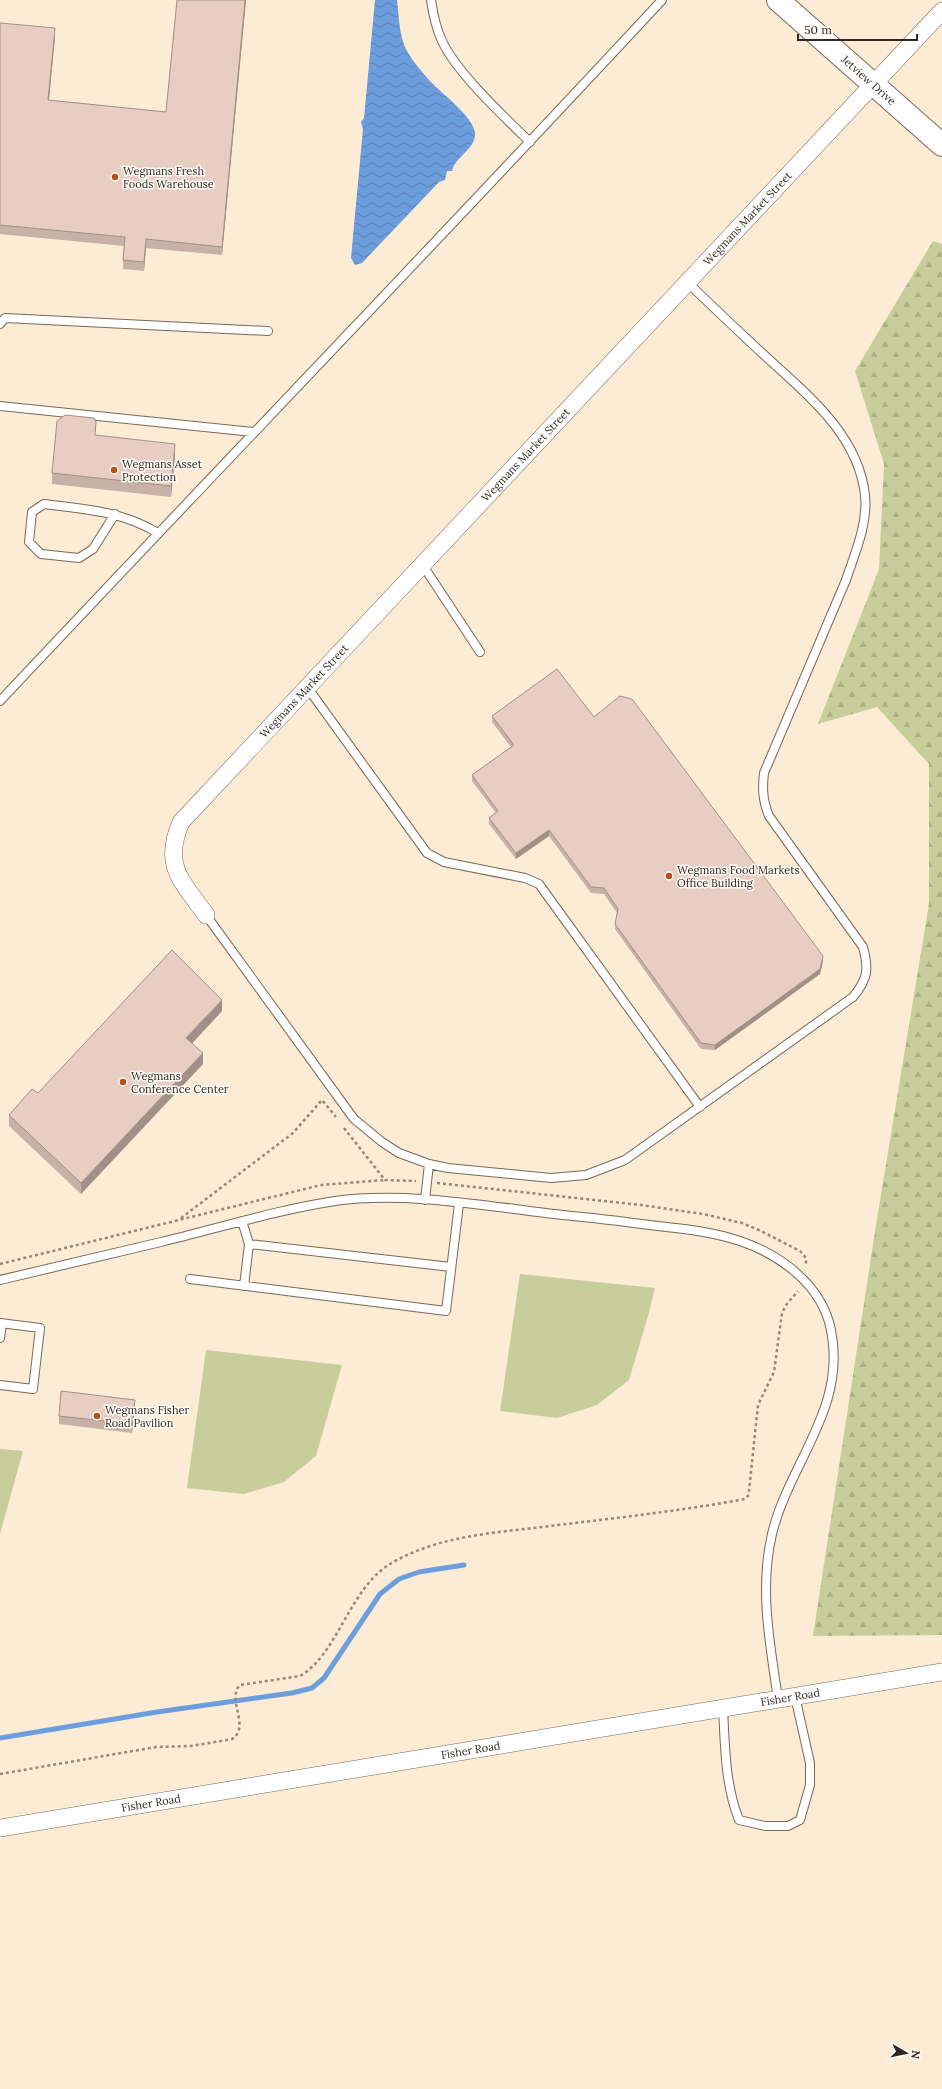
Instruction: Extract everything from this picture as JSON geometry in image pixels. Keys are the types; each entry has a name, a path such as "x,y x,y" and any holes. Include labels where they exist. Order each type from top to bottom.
{"street":[{"name":"Jetview Drive","path":"778,0 873,82 942,145"},
{"name":"Wegmans Market Street","path":"206,915 180,878 172,860 173,839 181,822 873,82 942,11"},
{"name":"Fisher Road","path":"0,1828 942,1672"}],"lane":[{"path":"431,0 434,21 442,42 452,58 530,142"},
{"path":"0,701 253,432 530,142 662,0"},
{"path":"206,915 354,1118 377,1139 399,1153 429,1164 551,1178 586,1175 625,1160 853,997 862,985 867,973 867,960 863,947 769,816 763,802 762,788 764,773 846,580 862,531 865,501 862,479 854,457 832,421 810,398 687,282"},
{"path":"2,320 268,332"},
{"path":"0,406 253,432"},
{"path":"115,514 93,549 79,558 41,554 30,542 32,512 44,504 115,514 144,524 158,533"},
{"path":"422,564 480,652"},
{"path":"307,687 427,853 444,862 525,878 539,884 700,1107"},
{"path":"425,1200 429,1164"},
{"path":"0,1280 163,1242 242,1221 336,1201 391,1197 610,1220 721,1236 741,1241 782,1261 803,1279 815,1294 824,1310 830,1327 834,1361 826,1408 784,1497 772,1533 767,1561 765,1585 766,1603 778,1699"},
{"path":"190,1279 446,1311 459,1204"},
{"path":"242,1221 249,1244 244,1286"},
{"path":"249,1244 451,1267"},
{"path":"0,1338 1,1323 40,1328 33,1389 0,1385"},
{"path":"723,1708 725,1750 733,1804 739,1820 765,1826 788,1826 800,1820 810,1785 810,1763 795,1696"}],"path":[{"path":"181,1218 293,1133 322,1100 385,1180"},
{"path":"0,1264 158,1226 181,1218 321,1185 385,1180 427,1182 641,1205 722,1218 761,1231 800,1251 806,1258 803,1279 797,1294 786,1305 782,1313 774,1372 758,1405 749,1491 748,1496 745,1499 557,1525 491,1532 446,1541 391,1564 376,1576 351,1607 328,1647 306,1672 300,1676 240,1686 236,1693 239,1728 236,1736 232,1739 191,1746 156,1747 0,1774"}],"green space":[{"path":"933,241 942,244 942,1635 813,1636 876,1225 929,904 929,764 877,707 818,724 879,569 884,464 855,371"},
{"path":"520,1274 655,1288 629,1380 597,1405 557,1418 500,1411"},
{"path":"206,1350 342,1365 316,1456 284,1482 244,1494 187,1488"},
{"path":"0,1449 23,1451 0,1534"}],"water":[{"path":"375,0 397,0 401,33 407,51 434,85 469,120 475,133 472,144 457,161 452,171 447,171 445,180 439,182 362,263 355,265 351,258 363,129 361,122 364,118"}],"building":[{"name":"Wegmans Fresh Foods Warehouse","path":"177,0 245,0 222,247 146,239 144,262 123,260 125,237 0,225 0,23 55,28 48,100 166,112"},
{"name":"Wegmans Asset Protection","path":"65,415 94,418 96,422 95,435 175,444 171,486 52,473 57,421"},
{"name":"Wegmans Food Markets Office Building","path":"557,669 594,717 620,696 632,699 823,956 820,969 715,1045 701,1043 615,924 618,909 604,888 591,887 549,830 516,853 489,818 498,811 472,775 514,745 492,716"},
{"name":"Wegmans Conference Center","path":"172,950 222,1000 186,1038 203,1053 81,1183 9,1115 32,1089 38,1093"},
{"name":"Wegmans Fisher Road Pavilion","path":"61,1391 135,1400 132,1424 59,1416"}],"waterway":[{"path":"0,1738 157,1712 292,1693 312,1688 324,1678 380,1594 399,1579 419,1572 464,1565"}],"place":[{"name":"Wegmans Fresh Foods Warehouse","path":"115,177"},
{"name":"Wegmans Asset Protection","path":"114,470"},
{"name":"Wegmans Food Markets Office Building","path":"669,876"},
{"name":"Wegmans Conference Center","path":"123,1082"},
{"name":"Wegmans Fisher Road Pavilion","path":"97,1416"}]}
